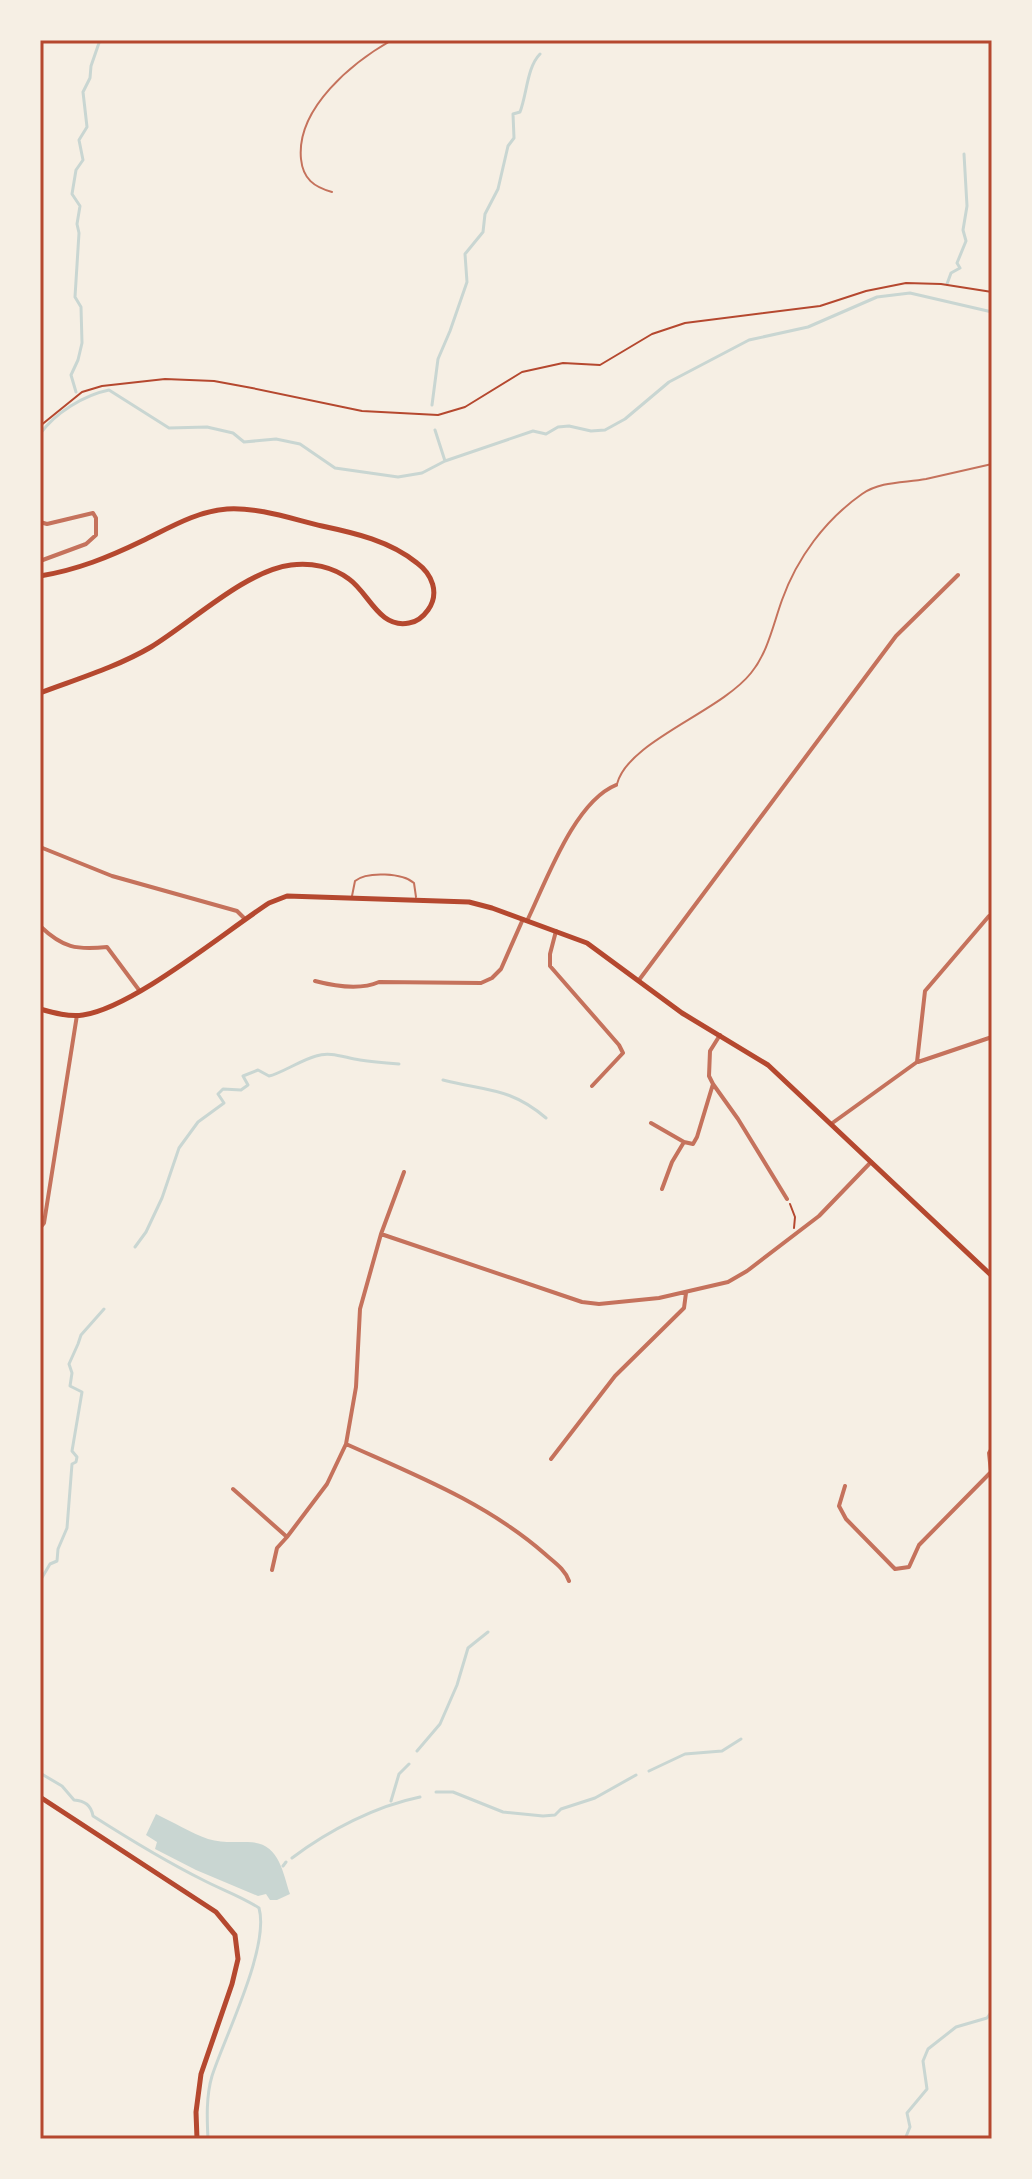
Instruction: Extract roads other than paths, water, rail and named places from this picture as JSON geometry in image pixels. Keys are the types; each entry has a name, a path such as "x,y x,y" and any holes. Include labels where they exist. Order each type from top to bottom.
{"main road":[{"path":"40,576 89,564 201,514 238,509 335,529 383,543 421,566 432,581 434,593 431,605 423,616 407,624 395,623 380,615 357,586 343,575 314,565 280,567 255,577 144,651 40,693"},
{"path":"40,1009 77,1015 103,1009 139,990 269,903 287,896 477,903 587,943 682,1013 768,1065 991,1273"},
{"path":"40,1797 216,1912 235,1935 238,1953 236,1970 199,2081 197,2139"}],"street":[{"path":"40,468 41,457"},
{"path":"40,522 47,524 93,513 96,518 96,535 86,544 40,561"},
{"path":"639,980 896,636 958,575"},
{"path":"315,981 329,985 370,986 379,982 473,985 496,975 563,845 605,790 616,785"},
{"path":"40,847 112,876 237,911 245,919"},
{"path":"917,1062 925,991 989,916"},
{"path":"40,926 61,944 87,949 107,947 139,990"},
{"path":"556,931 550,966 623,1053 592,1086"},
{"path":"40,1228 44,1223 77,1015"},
{"path":"720,1035 710,1051 709,1076 787,1199"},
{"path":"831,1124 917,1062 992,1037"},
{"path":"651,1123 693,1144 713,1084"},
{"path":"662,1189 684,1142"},
{"path":"381,1234 582,1302 599,1304 686,1293 728,1282 795,1236 819,1216 871,1162"},
{"path":"272,1570 277,1548 320,1495 346,1444 356,1387 360,1309 381,1234 404,1172"},
{"path":"551,1459 615,1376 684,1308 686,1293"},
{"path":"346,1444 485,1510 527,1537 563,1570 569,1581"},
{"path":"845,1486 839,1506 846,1519 895,1569 909,1567 919,1545 991,1472 989,1453 992,1448"},
{"path":"233,1489 287,1537"}],"lane":[{"path":"332,192 311,183 302,164 301,144 314,109 352,67 392,40"},
{"path":"616,785 619,774 645,749 726,698 751,673 768,642 793,571 806,551 847,505 875,486 992,464"},
{"path":"352,897 355,881 362,875 405,876 414,883 416,899"}],"waterway":[{"path":"76,392 71,375 82,343 81,307 75,297 80,206 72,194 76,170 83,160 79,140 87,127 83,92 100,40"},
{"path":"432,405 438,359 467,282 465,254 483,232 485,214 498,189 508,146 514,138 513,114 520,112 530,73 540,54"},
{"path":"947,284 951,273 960,268 957,263 966,241 963,230 967,206 964,154"},
{"path":"40,434 71,406 109,390 169,428 207,427 233,433 244,442 276,439 300,444 335,468 398,477 422,473 445,461 533,431 546,434 558,427 569,426 591,431 605,430 625,419 669,382 749,340 808,327 877,297 910,293 992,312"},
{"path":"435,430 445,461"},
{"path":"135,1247 162,1198 179,1148 198,1122 224,1103 218,1094 223,1089 241,1090 248,1085 243,1076 258,1070 269,1076 322,1055 399,1064"},
{"path":"443,1080 509,1095 546,1118"},
{"path":"40,1581 50,1564 57,1561 58,1549 67,1528 72,1464 77,1457 72,1451 82,1392 70,1386 72,1373 69,1364 81,1335 104,1309"},
{"path":"417,1751 440,1724 457,1685 468,1648 488,1632"},
{"path":"649,1771 685,1754 722,1751 741,1739"},
{"path":"391,1801 399,1774 409,1764"},
{"path":"40,1773 62,1786 74,1800 87,1804 93,1816 120,1833 259,1908 261,1925 252,1968 210,2084 208,2139"},
{"path":"436,1792 453,1792 503,1812 555,1815 561,1809 595,1798 636,1775"},
{"path":"292,1858 353,1820 420,1797"},
{"path":"283,1866 286,1862"},
{"path":"905,2139 910,2127 907,2113 927,2089 923,2061 928,2049 956,2027 987,2018 992,2011"}]}
